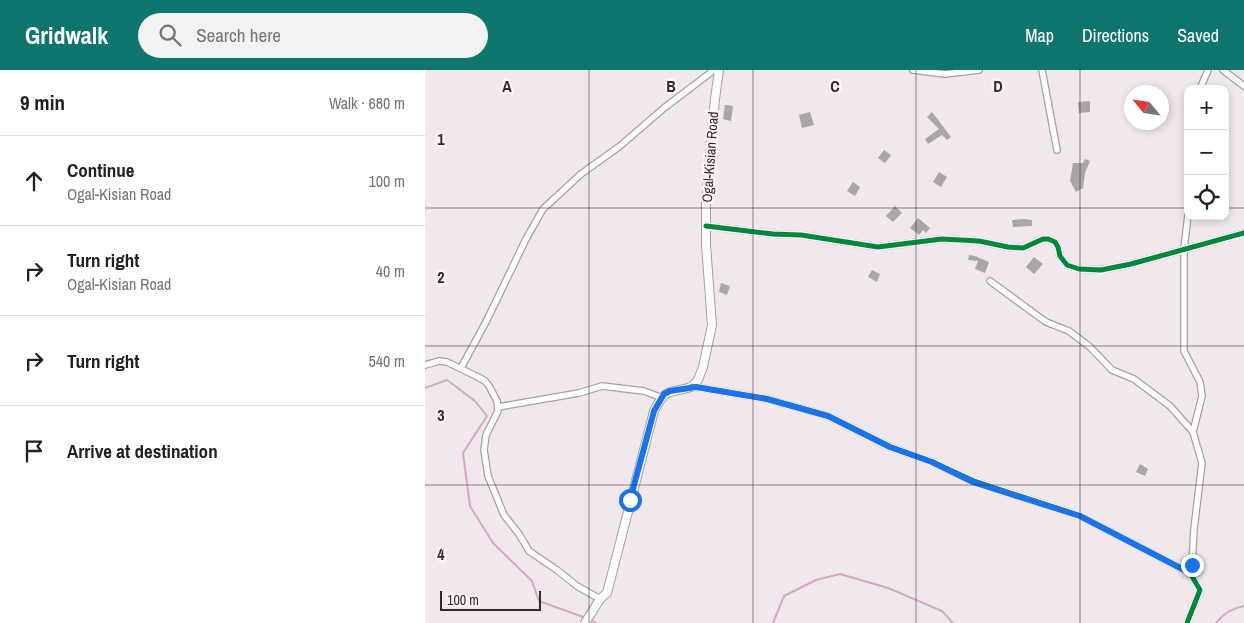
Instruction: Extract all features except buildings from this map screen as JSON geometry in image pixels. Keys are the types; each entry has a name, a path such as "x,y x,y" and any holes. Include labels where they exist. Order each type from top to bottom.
{"main road":[{"name":"Ogal-Kisian Road","path":"691,388 703,367 712,325 706,226 711,132 719,70"},
{"path":"586,623 600,599 607,593 654,411 661,398 670,391 691,388"}],"street":[{"path":"461,368 543,209 581,174 620,146 663,108 715,70"},
{"path":"913,70 945,74 979,70"},
{"path":"1042,70 1057,150"},
{"path":"1202,85 1208,70"},
{"path":"1223,70 1244,86"},
{"path":"1187,220 1184,249 1184,351 1200,382 1202,396 1193,432"},
{"path":"706,226 773,234 801,235 878,247 942,239 979,241 1023,248 1043,239 1048,239 1055,242 1060,256 1067,265 1101,270 1131,264 1244,233"},
{"path":"989,281 1046,322 1069,331 1090,347 1112,370 1134,379 1170,406 1193,432 1202,463 1190,573"},
{"path":"425,365 439,361 461,368 485,381 495,396 498,407 497,414 486,435 484,450 488,476 505,515 529,552 577,586 600,599"},
{"path":"498,407 579,393 602,386 644,391 661,398"},
{"path":"691,388 696,387 767,399 828,416 890,447 932,462 973,482 1080,516 1190,573 1200,590 1187,623"}],"waterway":[{"path":"425,388 447,380 475,401 487,416 463,453 470,506 493,543 532,581 539,601 586,618"},
{"path":"773,623 784,596 816,580 840,574 888,588 942,611 953,623"},
{"path":"1216,623 1229,612 1244,606"},
{"path":"591,620 596,623"}],"cycle path":[{"path":"706,226 773,234 801,235 878,247 942,239 979,241 1023,248 1043,239 1048,239 1055,242 1060,256 1067,265 1079,269 1101,270 1131,264 1244,233"},
{"path":"691,387 767,399 828,416 890,447 932,462 974,481 1080,516 1190,573 1200,590 1187,623"}],"route":[{"path":"630,500 654,411 658,403 664,394 670,391 696,387 767,399 828,416 890,447 932,462 973,482 1080,516 1190,573 1192,565"}]}
